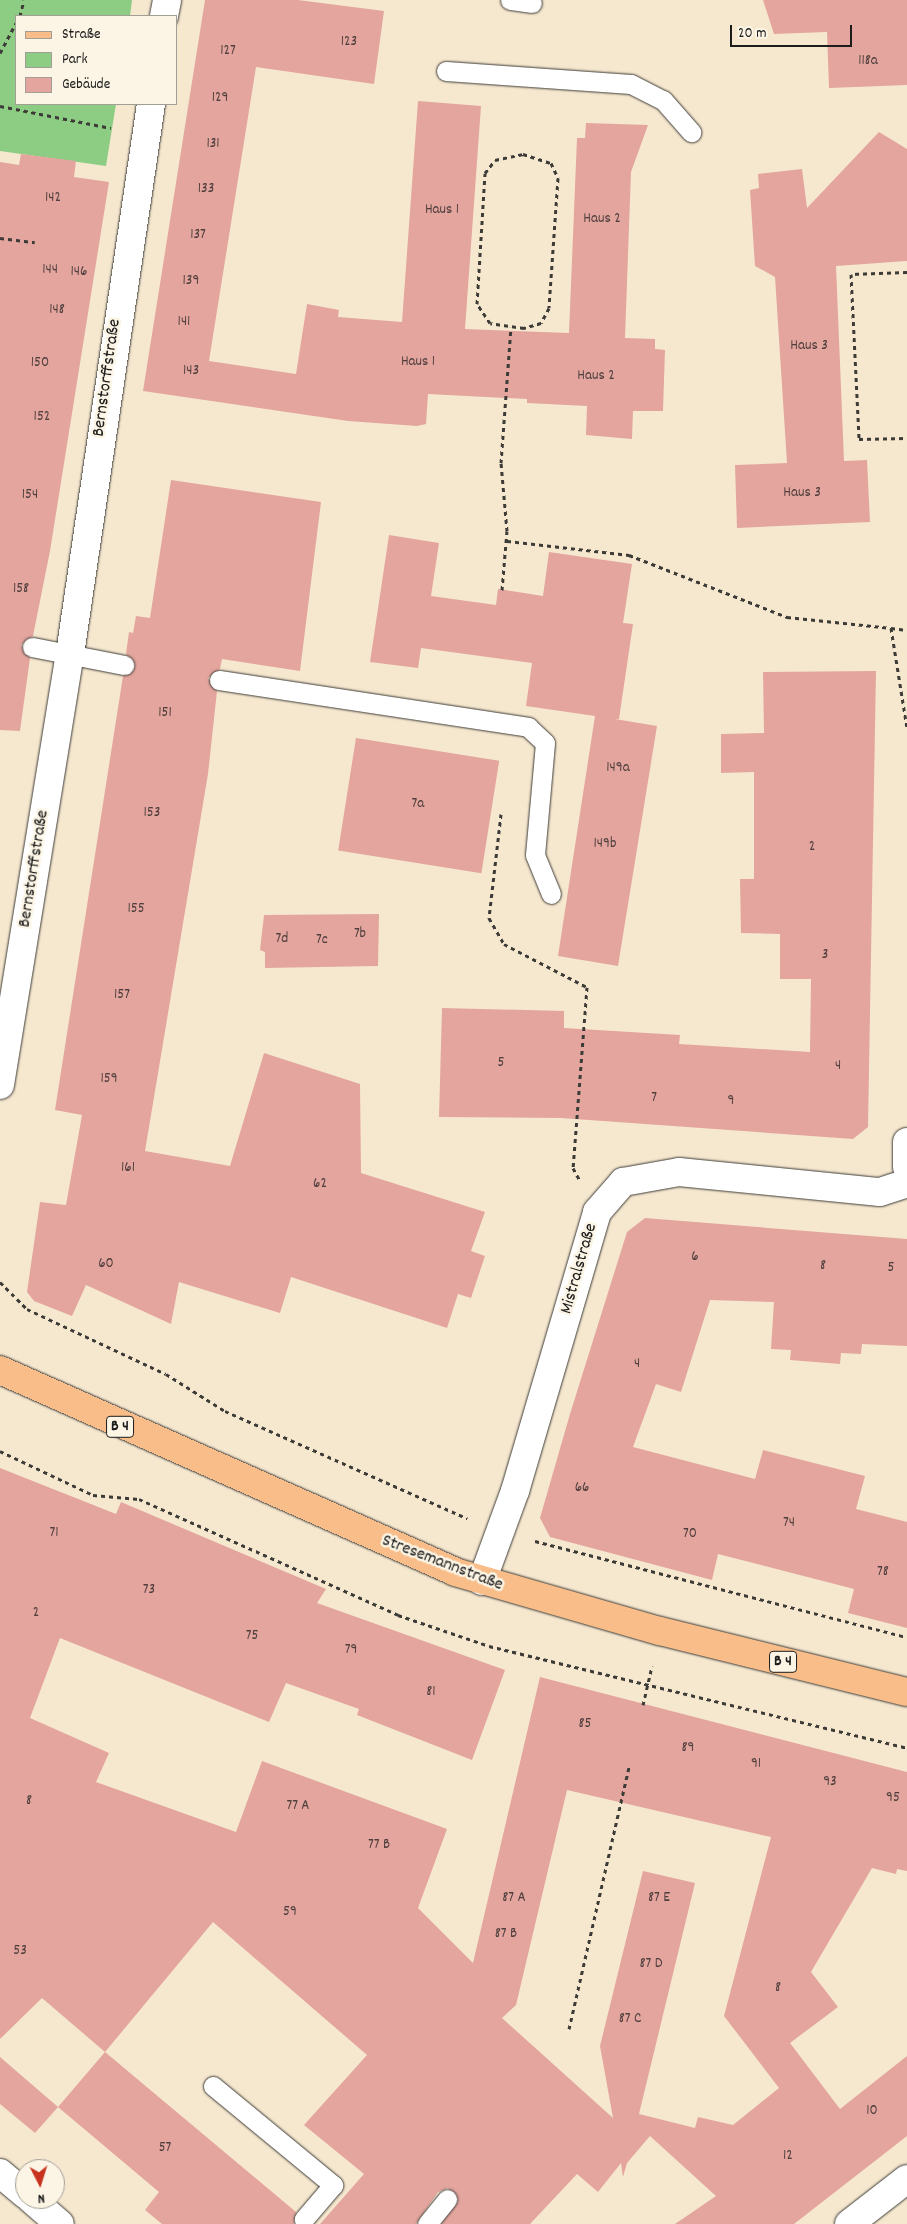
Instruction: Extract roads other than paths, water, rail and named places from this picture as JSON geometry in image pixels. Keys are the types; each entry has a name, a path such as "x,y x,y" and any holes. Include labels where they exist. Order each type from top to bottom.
{"main road":[{"name":"Stresemannstraße","path":"0,1370 241,1480 482,1581 660,1631 907,1692"}],"street":[{"path":"164,15 167,0"},
{"name":"Bernstorffstraße","path":"0,1085 70,654 151,105"},
{"path":"907,1142 907,1167"},
{"name":"Mistralstraße","path":"482,1581 515,1491 597,1212 623,1182 648,1174 679,1172 880,1192 907,1183"},
{"path":"0,2173 15,2186"},
{"path":"849,2224 907,2179"},
{"path":"43,2209 60,2224"}],"lane":[{"path":"510,0 532,3"},
{"path":"446,72 631,84 663,100 691,132"},
{"path":"32,647 124,665"},
{"path":"219,680 528,727 545,743 535,855 551,894"},
{"path":"213,2086 333,2185 304,2219"},
{"path":"427,2224 448,2199"}]}
